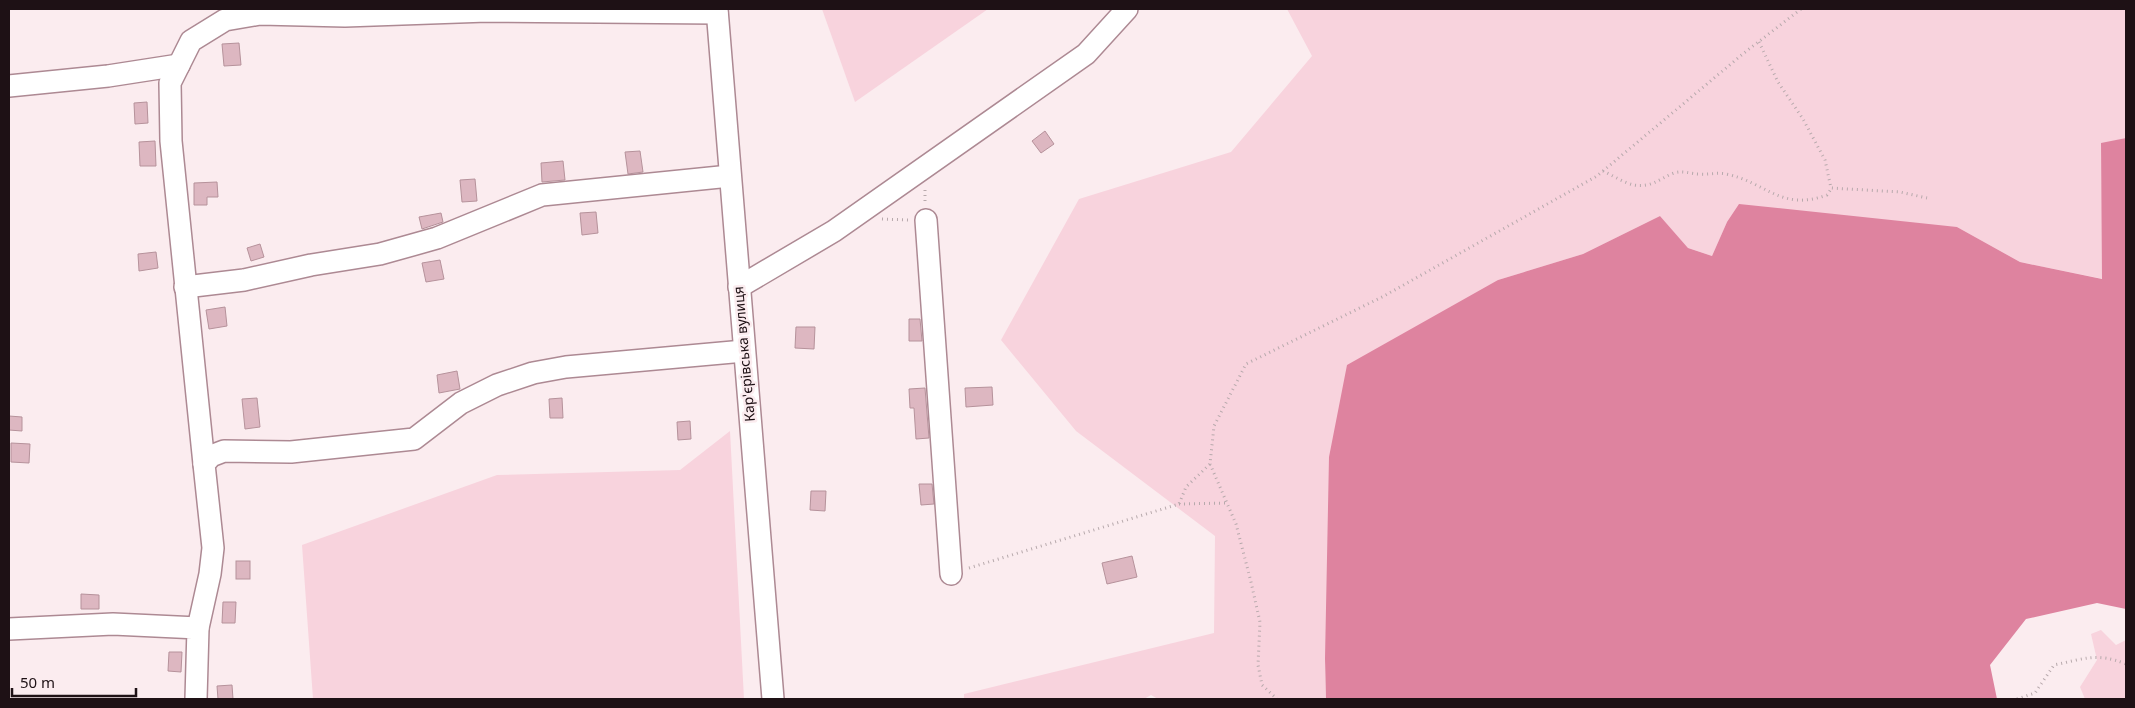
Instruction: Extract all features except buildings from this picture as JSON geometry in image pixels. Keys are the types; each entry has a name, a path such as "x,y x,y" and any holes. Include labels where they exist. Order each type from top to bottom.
{"street":[{"path":"739,287 851,219 1086,54 1127,9"},
{"path":"196,699 198,628 210,574 213,548 171,141 170,83 191,42 225,20 260,14 345,16 487,11 717,11"},
{"name":"Кар'єрівська вулиця","path":"717,11 774,699"},
{"path":"9,86 108,76 179,65"},
{"path":"185,287 244,280 310,265 380,254 438,238 542,195 730,176"},
{"path":"926,220 951,574"},
{"path":"204,464 211,456 224,451 291,452 414,439 461,402 496,385 566,367 744,351"},
{"path":"9,629 112,624 198,628"}],"path":[{"path":"1277,699 1262,685 1258,665 1260,622 1236,524 1210,464 1214,426 1246,364 1384,296 1603,171 1801,9"},
{"path":"1603,171 1635,185 1658,183 1673,173 1688,171 1699,174 1728,174 1756,185 1776,197 1813,200 1827,195 1831,188 1825,160 1803,119 1778,82 1759,42"},
{"path":"851,219 926,220 924,168"},
{"path":"1831,188 1900,192 1927,198"},
{"path":"1179,504 1186,487 1210,464"},
{"path":"951,574 1179,504 1228,503"},
{"path":"2017,699 2035,693 2054,665 2090,656 2113,659 2126,664"}],"shaded area":[{"path":"822,9 988,9 855,102"},
{"path":"1287,9 2126,9 2126,138 2101,144 2103,279 2020,262 1957,227 1727,222 1712,256 1688,248 1660,216 1583,254 1498,280 1325,659 1326,699 1158,699 1151,695 1144,699 964,699 964,694 1214,633 1215,536 1076,431 1001,340 1079,199 1231,152 1312,56"},
{"path":"2126,138 2126,609 2097,603 2026,619 1990,665 1997,699 1326,699 1329,457 1347,365 1498,280 1583,254 1660,216 1688,248 1712,256 1727,222 1739,204 1957,227 2020,262 2102,279 2101,143"},
{"path":"730,431 744,699 313,699 302,545 497,475 680,470"},
{"path":"2101,630 2116,645 2126,640 2126,699 2085,699 2080,687 2097,660 2091,634"}]}
